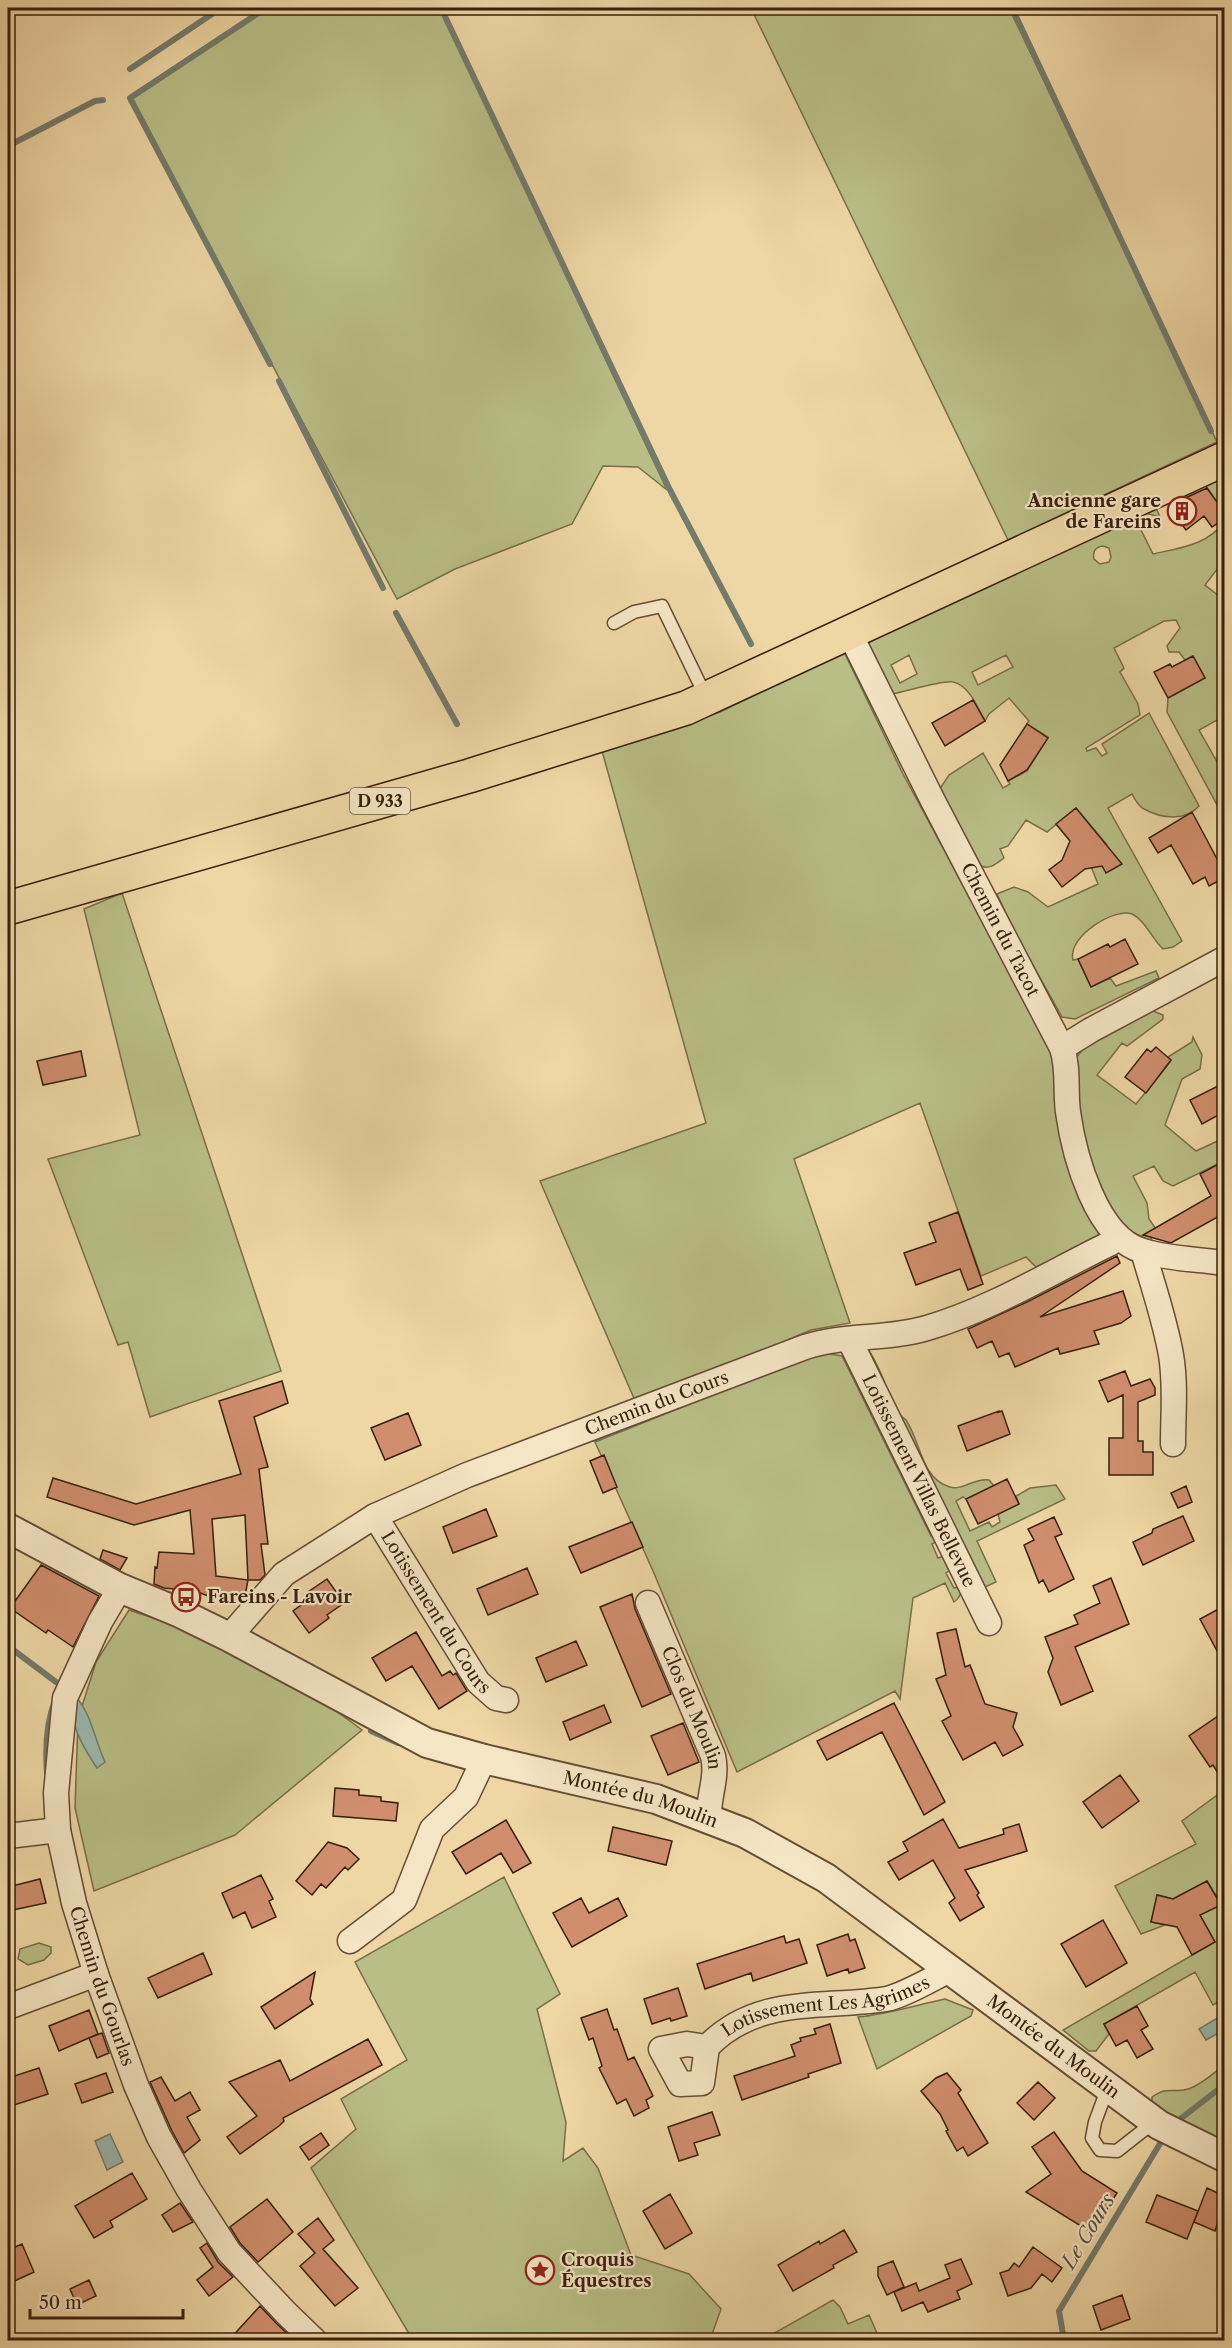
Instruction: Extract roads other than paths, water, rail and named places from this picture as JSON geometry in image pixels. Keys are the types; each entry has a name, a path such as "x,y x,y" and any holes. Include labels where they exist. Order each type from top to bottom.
{"main road":[{"name":"D 933","path":"8,908 469,776 686,708 1224,459"}],"street":[{"name":"Chemin du Tacot","path":"849,632 933,801 1062,1048 1066,1060 1068,1110 1079,1160 1100,1212 1117,1237"},
{"path":"1062,1048 1091,1030 1224,959"},
{"path":"1117,1237 1143,1251 1224,1263"},
{"name":"Chemin du Cours","path":"229,1637 284,1575 375,1516 467,1475 826,1340 873,1338 925,1329 972,1312 1111,1243 1117,1237"},
{"path":"1143,1251 1171,1356 1174,1387 1173,1444"},
{"name":"Lotissement Villas Bellevue","path":"849,1339 989,1623"},
{"name":"Lotissement du Cours","path":"375,1516 478,1682 496,1698 506,1700"},
{"name":"Montée du Moulin","path":"8,1528 120,1588 178,1612 229,1637 427,1743 484,1759 656,1799 744,1833 826,1878 1155,2122 1224,2157"},
{"name":"Chemin du Gourlas","path":"120,1588 100,1622 65,1698 56,1793 58,1830 74,1903 96,1974 141,2099 159,2137 189,2190 229,2252 314,2340"},
{"name":"Clos du Moulin","path":"648,1603 713,1756 716,1770 708,1807 709,1818"},
{"path":"350,1941 404,1900 432,1829 466,1797 484,1759"},
{"path":"8,1836 58,1830"},
{"name":"Lotissement Les Agrimes","path":"707,2047 722,2032 748,2018 791,2006 888,1998 950,1970"},
{"path":"8,2007 96,1974"}],"lane":[{"path":"614,623 634,612 662,606 707,698"},
{"path":"1108,2086 1095,2122 1092,2138 1100,2150 1117,2151 1155,2122"}],"waterway":[{"path":"130,69 221,8"},
{"path":"266,8 130,98 270,364"},
{"path":"441,8 670,490 751,644"},
{"path":"1012,8 1211,431"},
{"path":"8,146 95,101 103,100"},
{"path":"279,381 383,588"},
{"path":"396,613 457,724"},
{"path":"594,1439 624,1428"},
{"path":"8,1646 56,1682"},
{"path":"47,1773 47,1736 55,1700"},
{"path":"371,1731 398,1743"},
{"name":"Le Cours","path":"1175,2123 1224,2085"},
{"name":"Le Cours","path":"1064,2340 1059,2311 1161,2142"}],"place":[{"name":"Ancienne gare de Fareins","path":"1182,511"},
{"name":"Fareins - Lavoir","path":"186,1597"},
{"name":"Croquis Équestres","path":"540,2270"}]}
